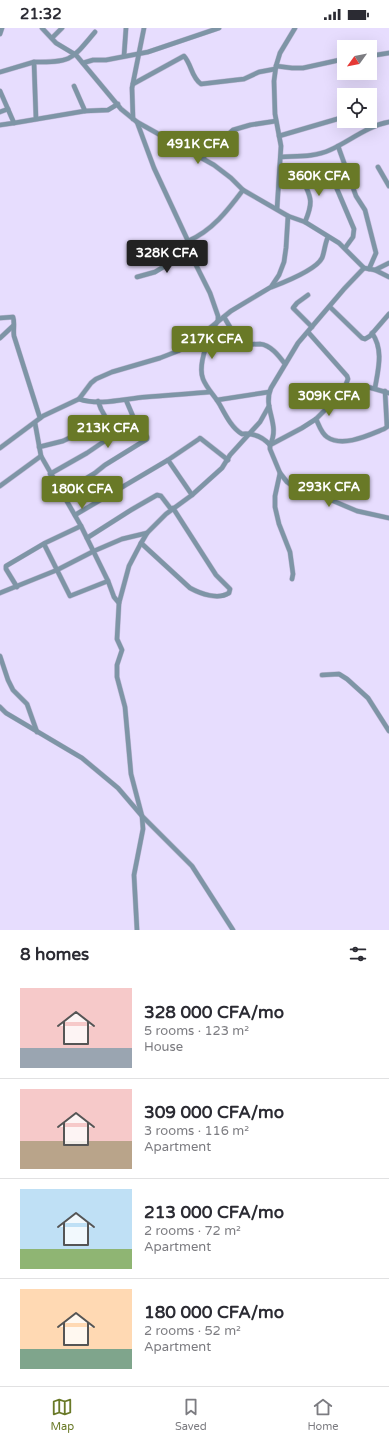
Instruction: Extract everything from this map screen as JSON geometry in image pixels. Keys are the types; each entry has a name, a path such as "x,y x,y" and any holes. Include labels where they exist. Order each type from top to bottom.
{"street":[{"path":"42,28 58,44 76,55 125,112 135,120 203,158 222,170 243,190 288,216 305,222 345,248 370,269 389,277"},
{"path":"52,38 62,28"},
{"path":"124,56 126,28"},
{"path":"144,28 133,84 135,120 154,168 188,241 191,256 210,293 218,318 205,352 201,370 204,380 210,392 217,400 235,429 242,434 250,433 262,438 270,445"},
{"path":"83,63 93,60 106,60 138,54 164,47 219,28"},
{"path":"277,209 281,146 276,121 274,81 276,68 282,49 295,28"},
{"path":"0,72 34,62 57,62 67,60 76,55 96,32"},
{"path":"377,55 389,53"},
{"path":"133,84 184,56 194,78 201,84 244,79 259,72 276,68 304,68 337,61"},
{"path":"34,62 36,119"},
{"path":"74,86 85,111"},
{"path":"0,91 14,123"},
{"path":"0,126 85,111 108,110 118,104"},
{"path":"0,112 8,109"},
{"path":"279,136 337,119"},
{"path":"203,158 213,145 219,143 233,130 250,125 276,121"},
{"path":"377,125 389,122"},
{"path":"281,157 319,154 338,146 370,128"},
{"path":"338,146 358,200 365,210 376,253 370,269"},
{"path":"378,167 389,186"},
{"path":"300,172 311,201 305,222"},
{"path":"345,248 353,238 354,229 334,182 348,176"},
{"path":"188,241 218,221 243,190"},
{"path":"271,287 284,262 288,216"},
{"path":"0,448 46,414 79,399 91,383 101,377 127,367 170,354 190,344 231,311 271,287 306,271 317,264 323,256 328,237"},
{"path":"137,277 155,272 170,263 191,256"},
{"path":"389,262 370,269 344,289 298,343 269,392 269,406 275,429 270,445 271,452 280,474 287,482 302,492 324,497 357,511 389,518"},
{"path":"308,295 293,308 312,327"},
{"path":"330,307 363,339 368,338 389,314"},
{"path":"0,318 13,317 14,319 13,326 16,341 40,418"},
{"path":"224,317 240,344 262,344 275,352 285,364"},
{"path":"0,338 13,326"},
{"path":"308,332 347,376 347,388"},
{"path":"372,333 377,341 380,352 375,388"},
{"path":"270,445 316,419 347,388 362,386 387,392 387,427 384,429 353,439 334,441 326,437 316,419"},
{"path":"79,399 89,402 98,401 103,403 210,392"},
{"path":"217,400 269,392"},
{"path":"62,493 147,438 135,421 126,400"},
{"path":"50,474 115,435 98,401"},
{"path":"137,930 134,875 143,829 142,816 131,774 125,707 117,677 117,665 122,650 117,639 119,603 129,566 148,533 172,509 192,495 218,473 230,455 260,422 269,406"},
{"path":"39,448 63,441 107,420"},
{"path":"35,423 41,456 88,538 114,597 119,603"},
{"path":"75,515 168,460 200,438 228,460"},
{"path":"0,486 41,456"},
{"path":"168,460 192,495"},
{"path":"280,474 275,496 275,507 278,524 290,552 293,574 292,580"},
{"path":"88,538 131,510 158,495 161,496 172,509 216,574 230,589 229,593 223,596 218,596 197,592 190,588 141,543"},
{"path":"17,587 7,571 6,566 44,544 81,526"},
{"path":"0,593 57,570 94,551 126,538 148,533"},
{"path":"44,544 71,596 108,581"},
{"path":"0,656 8,680 13,690 27,704 37,732"},
{"path":"322,675 339,674 347,679 368,698 389,731"},
{"path":"0,707 6,714 88,763 118,788 142,816 192,866 233,930"}]}
